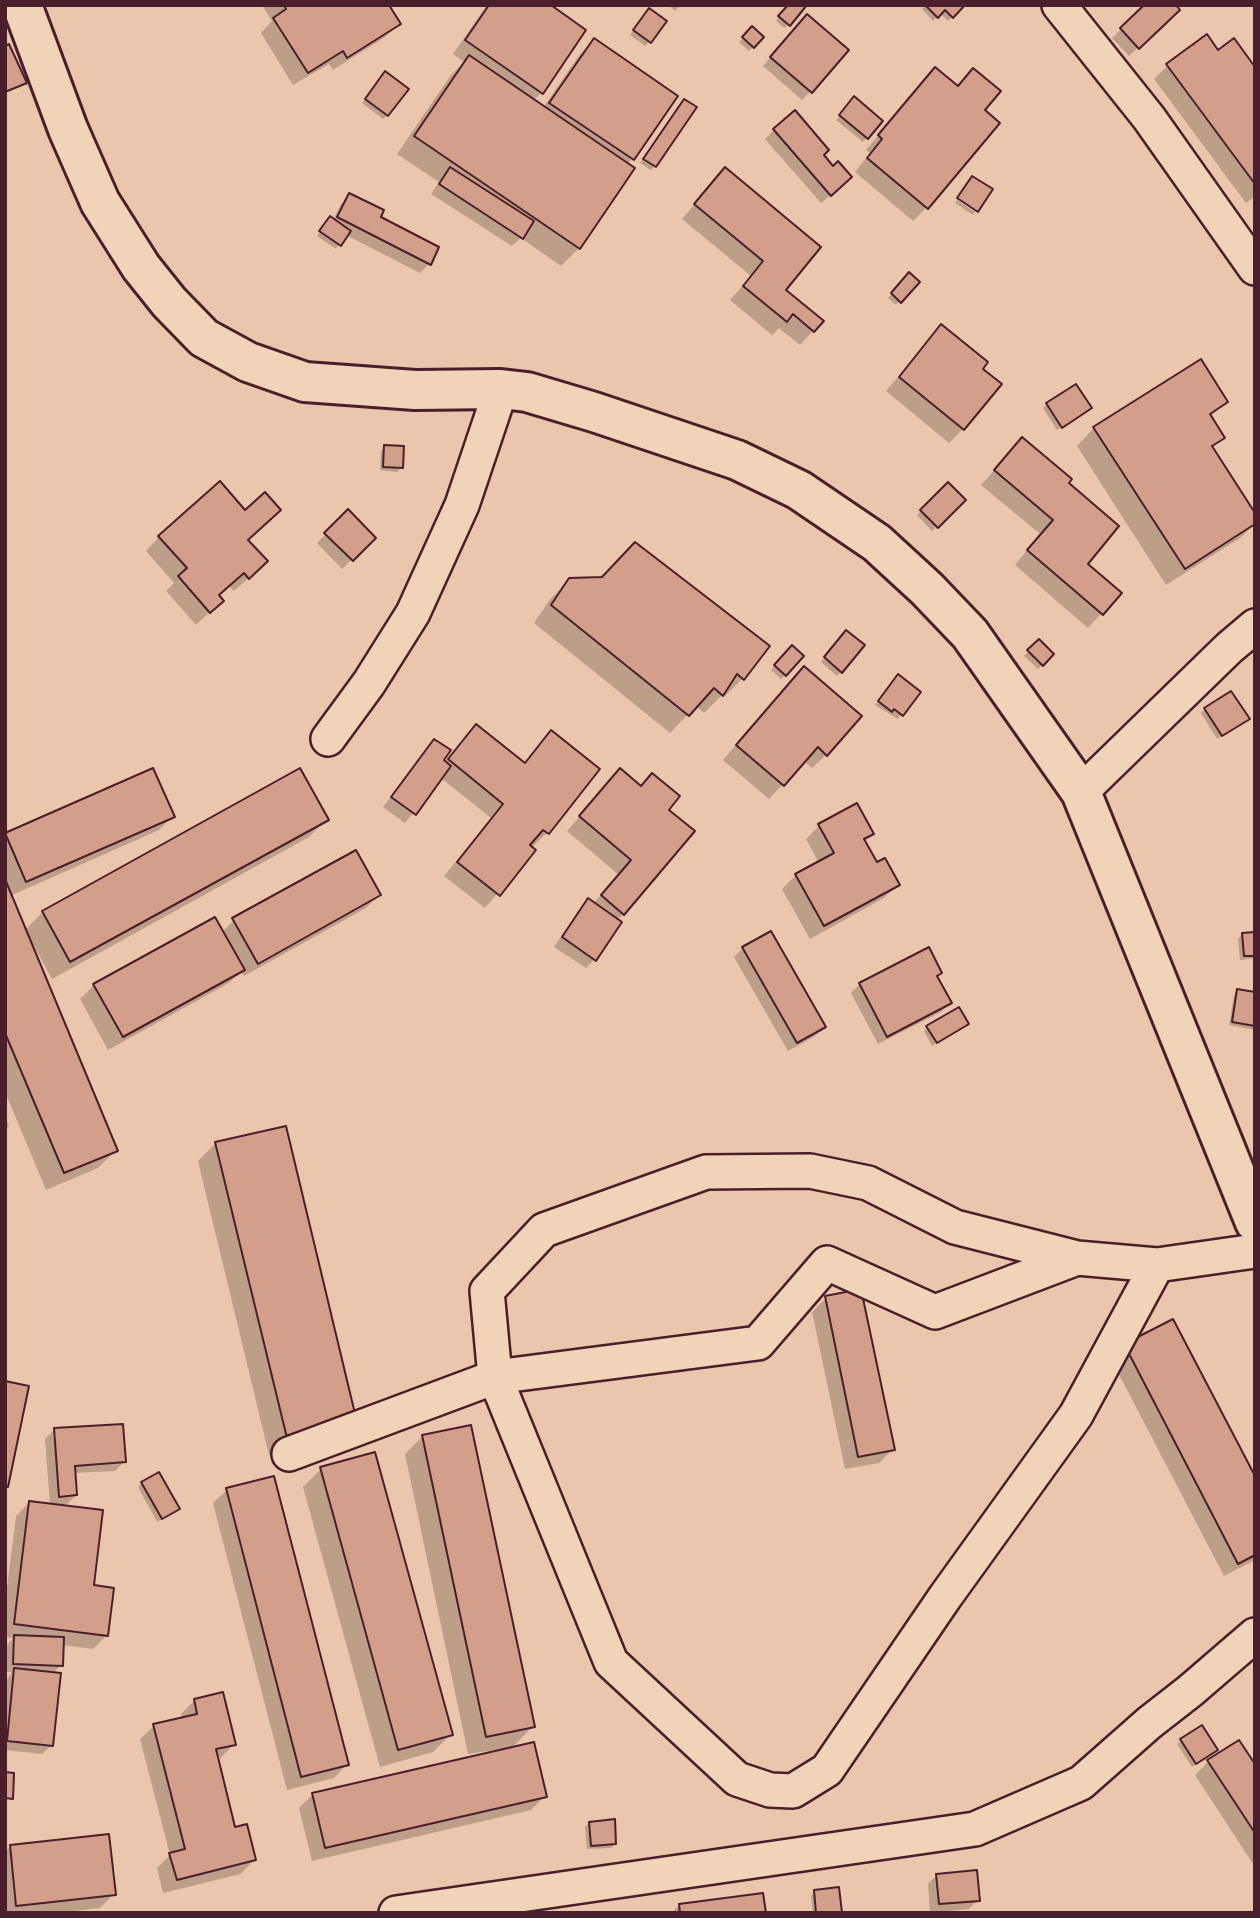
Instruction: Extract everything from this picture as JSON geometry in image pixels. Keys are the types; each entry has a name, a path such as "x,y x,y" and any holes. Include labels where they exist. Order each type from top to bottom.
{"main road":[{"path":"22,5 68,129 100,202 141,267 169,302 204,338 248,362 305,382 415,390 501,389 527,392 737,460 799,490 877,543 927,589 970,634 1082,792 1255,1223"}],"street":[{"path":"1059,5 1149,118 1255,268"},
{"path":"328,739 369,683 413,613 462,505 501,389"},
{"path":"1082,792 1255,626"},
{"path":"1157,1265 1076,1415 827,1770 793,1791 770,1790 737,1779 611,1662 495,1377 487,1291 544,1230 706,1172 810,1171 868,1183 954,1227 1077,1258 1157,1265 1255,1251"},
{"path":"289,1454 495,1377 758,1343 827,1262 936,1312 1077,1258"},
{"path":"396,1913 975,1829 1081,1783 1255,1635"}],"building":[{"path":"284,5 389,5 401,24 347,58 343,51 308,73 273,18 286,9"},
{"path":"489,5 551,5 586,30 543,94 465,40"},
{"path":"788,5 807,5 790,26 778,16"},
{"path":"925,5 965,5 953,18 945,10 938,18"},
{"path":"1144,5 1176,5 1180,10 1139,49 1120,28"},
{"path":"649,8 667,21 651,43 633,30"},
{"path":"807,14 849,50 812,93 770,57"},
{"path":"752,26 764,37 754,48 742,37"},
{"path":"1207,34 1218,50 1234,38 1255,67 1255,184 1166,64"},
{"path":"594,38 678,96 634,160 549,103"},
{"path":"9,44 27,83 5,92 5,46"},
{"path":"469,55 635,168 580,249 414,136"},
{"path":"935,67 958,86 973,68 1001,91 985,110 1000,123 928,209 867,158 882,139 878,135"},
{"path":"385,71 409,89 388,116 365,99"},
{"path":"854,96 883,121 868,139 839,115"},
{"path":"684,99 697,107 656,167 643,159"},
{"path":"795,110 829,150 824,155 833,166 838,161 852,177 831,196 773,129"},
{"path":"450,167 534,221 523,239 439,184"},
{"path":"725,167 821,247 786,290 824,321 814,332 793,314 787,322 743,286 763,261 694,204"},
{"path":"972,176 993,189 978,212 957,198"},
{"path":"349,193 384,210 381,217 439,247 431,265 337,217"},
{"path":"330,216 351,231 341,246 319,231"},
{"path":"909,272 920,282 901,303 891,293"},
{"path":"941,324 988,362 983,369 1002,384 964,430 899,377"},
{"path":"1201,359 1228,402 1210,414 1225,438 1212,446 1255,513 1255,524 1185,569 1093,427"},
{"path":"1076,384 1092,408 1062,428 1046,403"},
{"path":"1022,437 1072,479 1069,483 1119,526 1088,564 1122,593 1103,615 1027,550 1053,520 994,470"},
{"path":"384,445 404,446 403,468 383,467"},
{"path":"220,481 245,510 265,492 281,510 248,540 268,561 249,579 244,573 219,595 224,601 210,613 178,576 187,568 158,536"},
{"path":"948,482 966,500 938,528 920,510"},
{"path":"348,509 376,538 353,561 324,533"},
{"path":"635,542 770,646 744,680 737,674 723,696 714,688 689,716 551,605 569,578 602,577"},
{"path":"846,630 865,645 842,673 824,657"},
{"path":"1039,639 1054,654 1043,666 1027,650"},
{"path":"792,645 804,656 786,676 774,665"},
{"path":"804,666 862,716 827,756 818,747 784,786 736,745"},
{"path":"898,674 921,692 903,716 894,709 892,712 878,701"},
{"path":"1231,691 1250,719 1222,736 1204,708"},
{"path":"476,724 525,763 551,730 600,769 549,834 543,830 530,845 536,850 500,896 457,862 503,804 448,759"},
{"path":"434,739 451,750 444,760 451,766 416,815 391,797"},
{"path":"153,768 175,817 26,882 5,833"},
{"path":"300,768 329,820 70,962 42,911"},
{"path":"620,768 641,786 652,773 680,796 669,810 695,831 624,915 601,895 631,860 579,816"},
{"path":"857,803 874,834 864,839 877,862 885,858 900,885 824,926 795,874 834,853 818,824"},
{"path":"356,850 381,895 258,964 232,918"},
{"path":"5,879 118,1151 64,1173 5,1033"},
{"path":"588,898 622,922 596,961 562,937"},
{"path":"215,917 245,970 123,1037 93,984"},
{"path":"771,931 826,1027 797,1043 742,947"},
{"path":"1255,932 1255,956 1244,956 1242,933"},
{"path":"929,947 942,973 937,976 952,1003 887,1037 859,983"},
{"path":"1237,989 1255,992 1255,1026 1232,1022"},
{"path":"959,1007 969,1024 937,1043 926,1026"},
{"path":"286,1126 357,1422 287,1438 215,1142"},
{"path":"861,1289 895,1450 858,1457 825,1296"},
{"path":"1173,1319 1255,1476 1255,1555 1238,1564 1124,1344"},
{"path":"5,1381 29,1386 8,1487 5,1486"},
{"path":"123,1424 126,1462 75,1466 77,1495 59,1497 54,1428"},
{"path":"471,1425 535,1727 486,1737 422,1435"},
{"path":"375,1452 453,1735 398,1750 320,1467"},
{"path":"159,1472 180,1509 162,1519 141,1482"},
{"path":"274,1476 349,1765 301,1777 226,1488"},
{"path":"29,1501 103,1510 94,1585 114,1588 108,1636 14,1624"},
{"path":"14,1635 64,1637 63,1666 13,1664"},
{"path":"14,1668 61,1673 53,1746 7,1741"},
{"path":"223,1692 236,1745 216,1749 235,1827 247,1824 256,1860 177,1880 169,1853 185,1849 153,1724 197,1714 194,1699"},
{"path":"1202,1725 1218,1750 1196,1764 1180,1739"},
{"path":"1239,1740 1255,1764 1255,1833 1207,1760"},
{"path":"534,1742 547,1797 325,1848 312,1793"},
{"path":"5,1772 14,1773 13,1799 5,1798"},
{"path":"615,1819 616,1844 591,1846 589,1822"},
{"path":"109,1834 116,1895 16,1906 10,1845"},
{"path":"977,1870 980,1901 939,1904 936,1874"},
{"path":"839,1887 842,1913 816,1913 814,1890"},
{"path":"763,1893 766,1913 680,1913 679,1904"}]}
